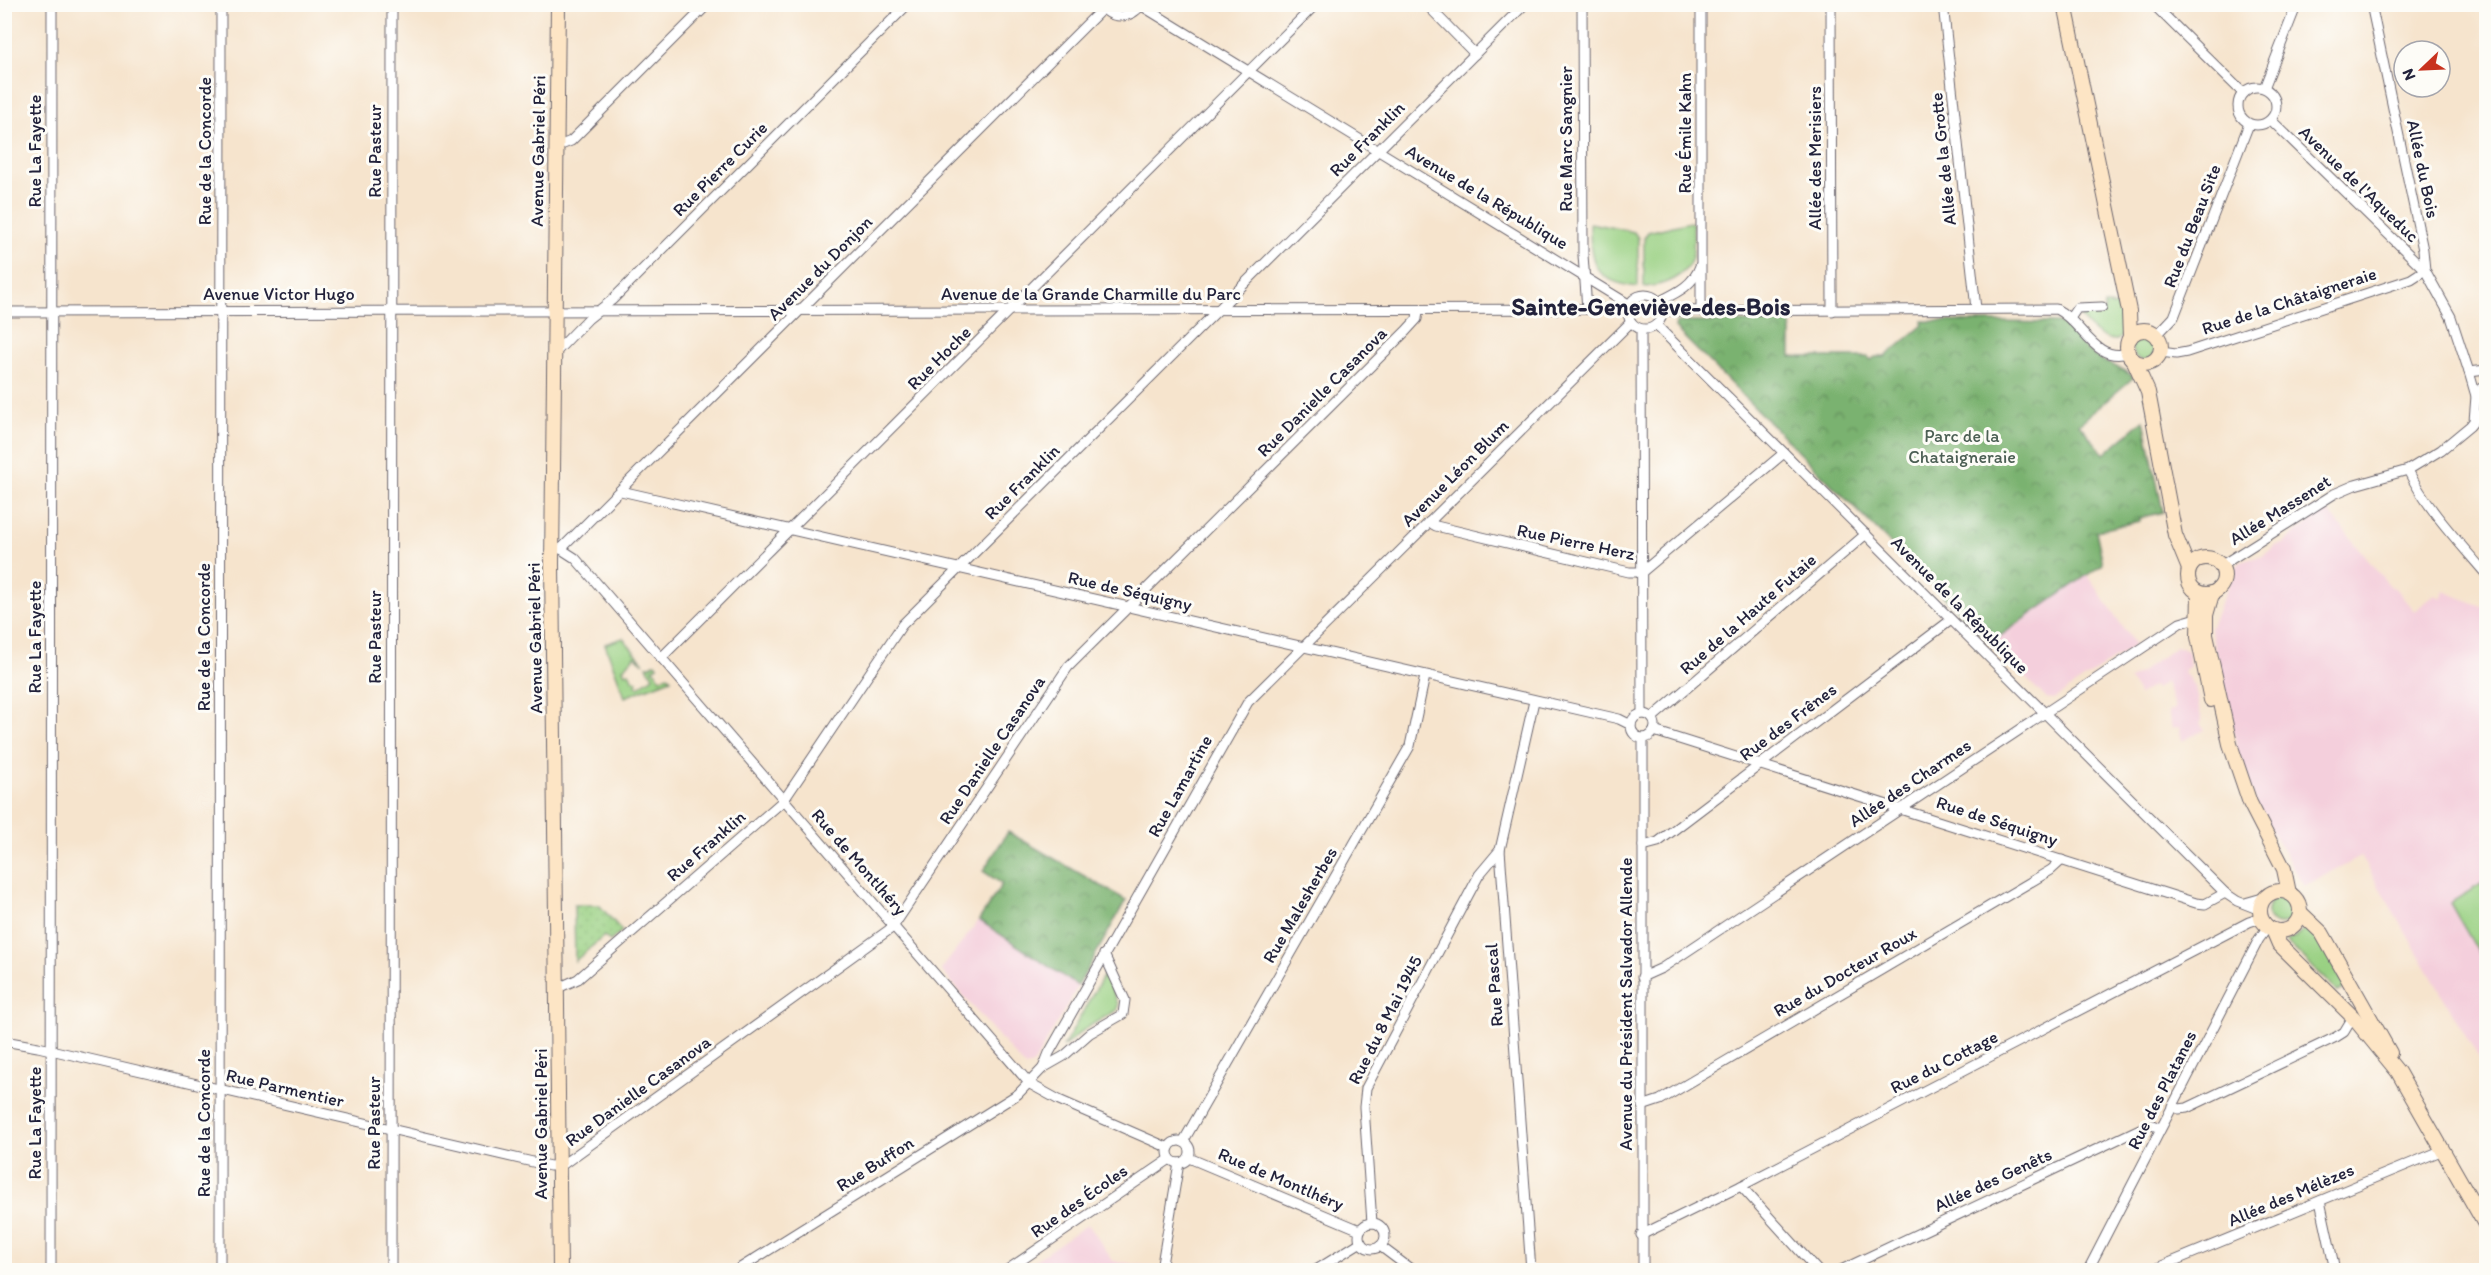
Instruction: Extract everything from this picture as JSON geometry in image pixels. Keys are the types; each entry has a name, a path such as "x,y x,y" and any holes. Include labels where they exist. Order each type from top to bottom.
{"main road":[{"name":"Avenue Gabriel Péri","path":"558,4 554,354 560,1270"},
{"path":"2065,4 2130,311 2131,357 2148,392 2164,466 2175,535 2194,564"},
{"path":"2130,311 2161,343 2148,392"},
{"path":"2130,338 2136,332 2151,332"},
{"path":"2131,357 2144,364 2158,357"},
{"path":"2209,558 2222,566 2224,581 2220,589 2206,593 2194,590 2188,580 2194,564 2209,558"},
{"path":"2206,593 2197,618 2202,658 2228,767 2244,807 2276,865 2284,892 2298,901 2301,913 2322,933 2374,1023 2398,1072 2487,1226"},
{"path":"2206,593 2206,635 2230,744 2250,803 2284,868 2284,892 2266,917"},
{"path":"2266,917 2285,931 2296,924 2301,913"},
{"path":"2266,917 2279,944 2353,1017 2398,1072"}],"street":[{"name":"Rue La Fayette","path":"51,1270 52,4"},
{"name":"Rue de la Concorde","path":"220,1270 221,4"},
{"name":"Rue Pasteur","path":"391,1270 392,4"},
{"path":"556,147 571,141 708,4"},
{"name":"Rue Pierre Curie","path":"554,354 597,311 612,300 908,4"},
{"name":"Rue Hoche","path":"660,658 1316,4"},
{"path":"1426,4 1475,54"},
{"name":"Rue Franklin","path":"558,988 578,979 784,800 895,634 1525,4"},
{"name":"Rue Marc Sangnier","path":"1582,4 1584,276 1587,309"},
{"name":"Rue Émile Kahn","path":"1701,4 1701,311"},
{"name":"Allée des Merisiers","path":"1831,4 1832,310"},
{"name":"Allée de la Grotte","path":"1943,4 1976,309"},
{"path":"2152,4 2243,93"},
{"path":"2264,88 2297,4"},
{"name":"Allée du Bois","path":"2371,4 2422,244 2425,270"},
{"path":"1101,7 1108,13 1123,17 1137,11 1142,5"},
{"name":"Avenue de la République","path":"1142,5 1584,276 1629,308"},
{"name":"Avenue du Donjon","path":"557,549 621,491 1101,7"},
{"path":"2253,87 2264,88 2274,97 2275,115 2261,126 2249,124 2241,116 2238,104 2243,93 2253,87"},
{"name":"Avenue de l'Aqueduc","path":"2271,120 2425,270"},
{"name":"Rue du Beau Site","path":"2151,332 2174,317 2249,124"},
{"path":"1701,261 1694,279 1660,307 1656,325 1641,328 1631,322 1629,308 1638,297 1643,296 1649,296 1660,307 1701,311 2056,309 2071,317 2092,343 2102,351 2131,357"},
{"path":"2425,270 2444,301 2476,396 2476,413 2487,427"},
{"name":"Rue de la Châtaigneraie","path":"2158,357 2187,352 2411,279 2425,270"},
{"path":"2071,317 2077,308 2102,307"},
{"name":"Avenue de la Grande Charmille du Parc","path":"554,310 1629,308"},
{"name":"Avenue Victor Hugo","path":"4,312 554,310"},
{"name":"Rue Danielle Casanova","path":"559,1167 893,927 1068,667 1406,331 1417,319 1418,310"},
{"name":"Avenue Léon Blum","path":"1303,647 1631,322"},
{"name":"Avenue de la République","path":"1656,325 2225,893 2266,917"},
{"path":"1641,328 1642,714"},
{"path":"2469,372 2487,370"},
{"path":"2476,396 2487,384"},
{"name":"Allée Massenet","path":"2222,566 2334,494 2355,485 2408,470 2441,450 2470,426 2476,413"},
{"name":"Rue Pierre Herz","path":"1429,522 1436,526 1571,559 1629,572 1642,572 1784,453"},
{"path":"2408,470 2446,525 2487,574"},
{"name":"Rue de Séquigny","path":"621,491 1619,719 1631,725"},
{"name":"Rue de la Haute Futaie","path":"1652,718 1866,534"},
{"name":"Rue de Montlhéry","path":"557,549 575,558 1030,1084 1059,1100 1168,1148"},
{"name":"Allée des Charmes","path":"1642,976 1662,968 2180,623 2197,618"},
{"name":"Rue des Frênes","path":"1643,846 1658,842 1951,620"},
{"name":"Rue Lamartine","path":"1030,1084 1043,1068 1049,1053 1239,715 1248,702 1303,647"},
{"name":"Rue Malesherbes","path":"1183,1142 1410,746 1425,676"},
{"name":"Rue Pascal","path":"1531,1270 1500,850 1534,701"},
{"path":"1642,714 1652,718 1654,731 1649,736 1643,738 1635,735 1631,725 1634,717 1642,714"},
{"name":"Rue de Séquigny","path":"1654,731 2196,903 2205,904 2225,893"},
{"name":"Avenue du Président Salvador Allende","path":"1642,1270 1643,738"},
{"name":"Rue du 8 Mai 1945","path":"1372,1222 1364,1107 1366,1089 1479,875 1500,850"},
{"name":"Rue du Docteur Roux","path":"1642,1106 1659,1100 1711,1070 2051,870 2062,860"},
{"path":"2245,903 2266,917"},
{"name":"Rue des Platanes","path":"2088,1270 2259,939 2266,917"},
{"name":"Rue du Cottage","path":"1641,1235 1741,1186 2249,922 2266,917"},
{"name":"Rue Lamartine","path":"1043,1068 1064,1056 1090,1034 1123,1014 1125,1000 1104,954"},
{"path":"2172,1106 2179,1109 2187,1108 2336,1037 2344,1032 2353,1017"},
{"name":"Rue Parmentier","path":"4,1041 559,1167"},
{"name":"Rue Buffon","path":"737,1270 1030,1084"},
{"name":"Allée des Genêts","path":"1841,1270 2146,1126 2152,1125 2160,1128"},
{"path":"1161,1270 1175,1161 1168,1148 1174,1142 1183,1142 1190,1148 1189,1158 1175,1161"},
{"name":"Allée des Mélèzes","path":"2152,1270 2443,1150"},
{"name":"Rue de Montlhéry","path":"1189,1158 1360,1230"},
{"name":"Rue des Écoles","path":"1007,1270 1175,1161"},
{"path":"1741,1186 1817,1270"},
{"path":"2320,1201 2335,1270"},
{"path":"1372,1222 1378,1224 1384,1231 1384,1242 1380,1246 1368,1248 1361,1242 1360,1230 1367,1223 1372,1222"},
{"path":"1316,1270 1361,1242"},
{"path":"1380,1246 1412,1270"}],"shaded area":[{"path":"2326,508 2377,571 2414,611 2435,595 2441,599 2444,591 2486,608 2486,1070 2361,856 2304,886 2259,810 2242,770 2210,628 2229,584 2232,571 2243,560 2261,557 2277,545 2283,544"},
{"path":"2087,574 2135,645 2054,699 2046,698 1990,643"},
{"path":"2176,647 2187,651 2190,666 2183,671 2195,687 2202,722 2200,723 2204,730 2182,741 2179,727 2172,729 2168,711 2175,709 2166,682 2155,689 2153,686 2139,695 2129,680"},
{"path":"979,920 1078,986 1033,1065 1025,1067 941,970"},
{"path":"1088,1224 1113,1261 1154,1267 1153,1270 1021,1270"}],"green space":[{"path":"1690,222 1693,224 1694,245 1689,265 1673,279 1659,285 1644,287 1644,238 1648,232"},
{"path":"1590,223 1634,232 1638,238 1638,287 1612,281 1597,268 1591,249"},
{"path":"2105,305 2120,306 2124,318 2124,334 2117,340 2099,335 2078,312 2088,310 2089,312 2104,312"},
{"name":"Parc de la Chataigneraie","path":"1922,321 2061,323 2092,354 2134,377 2079,424 2104,454 2144,420 2163,512 2140,518 2140,521 2096,531 2103,564 1990,643 1675,328 1676,322 1791,322 1791,357 1868,357 1871,360 1875,357 1885,357 1923,325"},
{"path":"2144,336 2153,339 2156,348 2153,357 2144,360 2135,357 2132,348 2135,339"},
{"path":"623,638 644,663 635,656 623,669 637,681 638,687 653,677 647,666 655,663 658,666 653,669 661,678 668,676 671,679 625,697 605,644"},
{"path":"1008,832 1126,900 1078,986 979,920 1002,884 983,871"},
{"path":"2486,881 2486,951 2480,955 2450,903"},
{"path":"2280,898 2289,902 2293,911 2289,920 2280,924 2271,920 2267,911 2271,902"},
{"path":"574,905 599,905 622,931 610,941 604,936 575,961"},
{"path":"2306,928 2319,939 2345,988 2338,992 2286,941 2295,938"},
{"path":"1105,973 1118,1004 1117,1010 1086,1028 1063,1047"}],"district":[{"name":"Sainte-Geneviève-des-Bois","path":"1651,306"}]}
